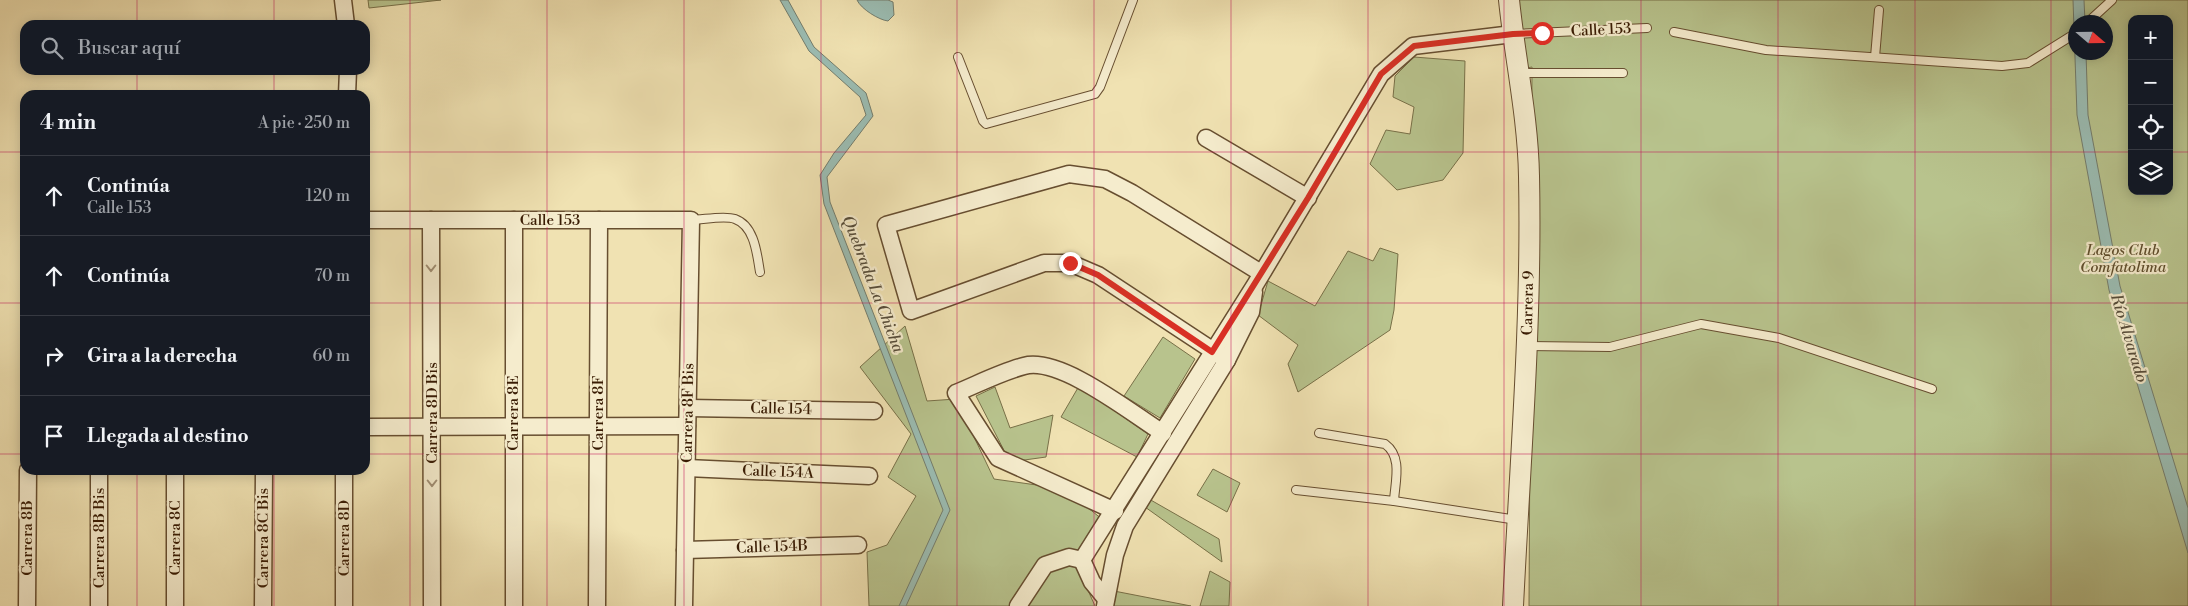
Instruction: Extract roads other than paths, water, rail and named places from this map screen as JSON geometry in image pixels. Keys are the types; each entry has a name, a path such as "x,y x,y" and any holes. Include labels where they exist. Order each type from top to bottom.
{"street":[{"path":"343,0 345,20"},
{"name":"Carrera 9","path":"1509,0 1520,73 1530,175 1528,346 1512,606"},
{"name":"Calle 153","path":"1082,560 1115,511 1308,198 1381,74 1399,56 1414,46 1513,34"},
{"path":"347,90 348,75"},
{"path":"1206,138 1308,198"},
{"path":"1106,602 1115,555 1125,526 1227,360 1251,312 1258,279 1132,193 1106,179 1069,174 886,225 911,311 1044,263 1070,263 1098,275 1212,352 1227,360"},
{"name":"Calle 153","path":"370,220 691,220"},
{"name":"Carrera 8D Bis","path":"431,220 432,606"},
{"name":"Carrera 8E","path":"514,220 514,606"},
{"name":"Carrera 8F","path":"597,606 598,220"},
{"name":"Carrera 8F Bis","path":"684,606 691,220"},
{"path":"1115,511 998,458 956,393 1025,365 1048,365 1070,373 1163,433"},
{"name":"Calle 154","path":"688,408 874,411"},
{"path":"370,427 688,426"},
{"name":"Calle 154A","path":"687,468 869,476"},
{"name":"Carrera 8B","path":"27,606 28,475"},
{"name":"Carrera 8B Bis","path":"99,475 99,606"},
{"name":"Carrera 8C","path":"175,475 175,606"},
{"name":"Carrera 8C Bis","path":"263,606 264,475"},
{"name":"Carrera 8D","path":"344,475 344,606"},
{"name":"Calle 154B","path":"685,550 858,545"},
{"path":"1018,606 1046,565 1069,557 1082,560 1092,582 1106,602"}],"lane":[{"path":"958,57 982,121 986,124 1095,94 1100,87 1133,0"},
{"path":"2097,15 2112,0"},
{"path":"1875,57 1879,10"},
{"name":"Calle 153","path":"1513,34 1647,28"},
{"path":"1674,32 1766,50 2002,66 2028,63 2068,39"},
{"path":"1520,73 1622,73"},
{"name":"Calle 153","path":"691,220 734,219 751,235 760,272"},
{"path":"1528,346 1610,347 1701,324 1779,338 1932,389"},
{"path":"1319,433 1385,444 1393,450 1397,462 1394,501"},
{"path":"1296,490 1394,501 1517,520"}],"water":[{"path":"780,0 788,0 814,47 866,93 873,116 827,177 830,202 950,510 906,606 899,606 943,510 824,204 820,175 834,153 866,115 860,97 809,51"},
{"path":"857,0 888,0 893,2 894,15 888,21 880,19 866,10"},
{"path":"2073,0 2084,0 2085,15 2074,15"},
{"name":"Río Alvarado","path":"2075,60 2086,60 2088,115 2120,286 2188,508 2188,553 2109,290 2077,115"}],"park label":[{"name":"Lagos Club Comfatolima","path":"2123,258"}],"water label":[{"name":"Quebrada La Chicha","path":"873,284"}]}
